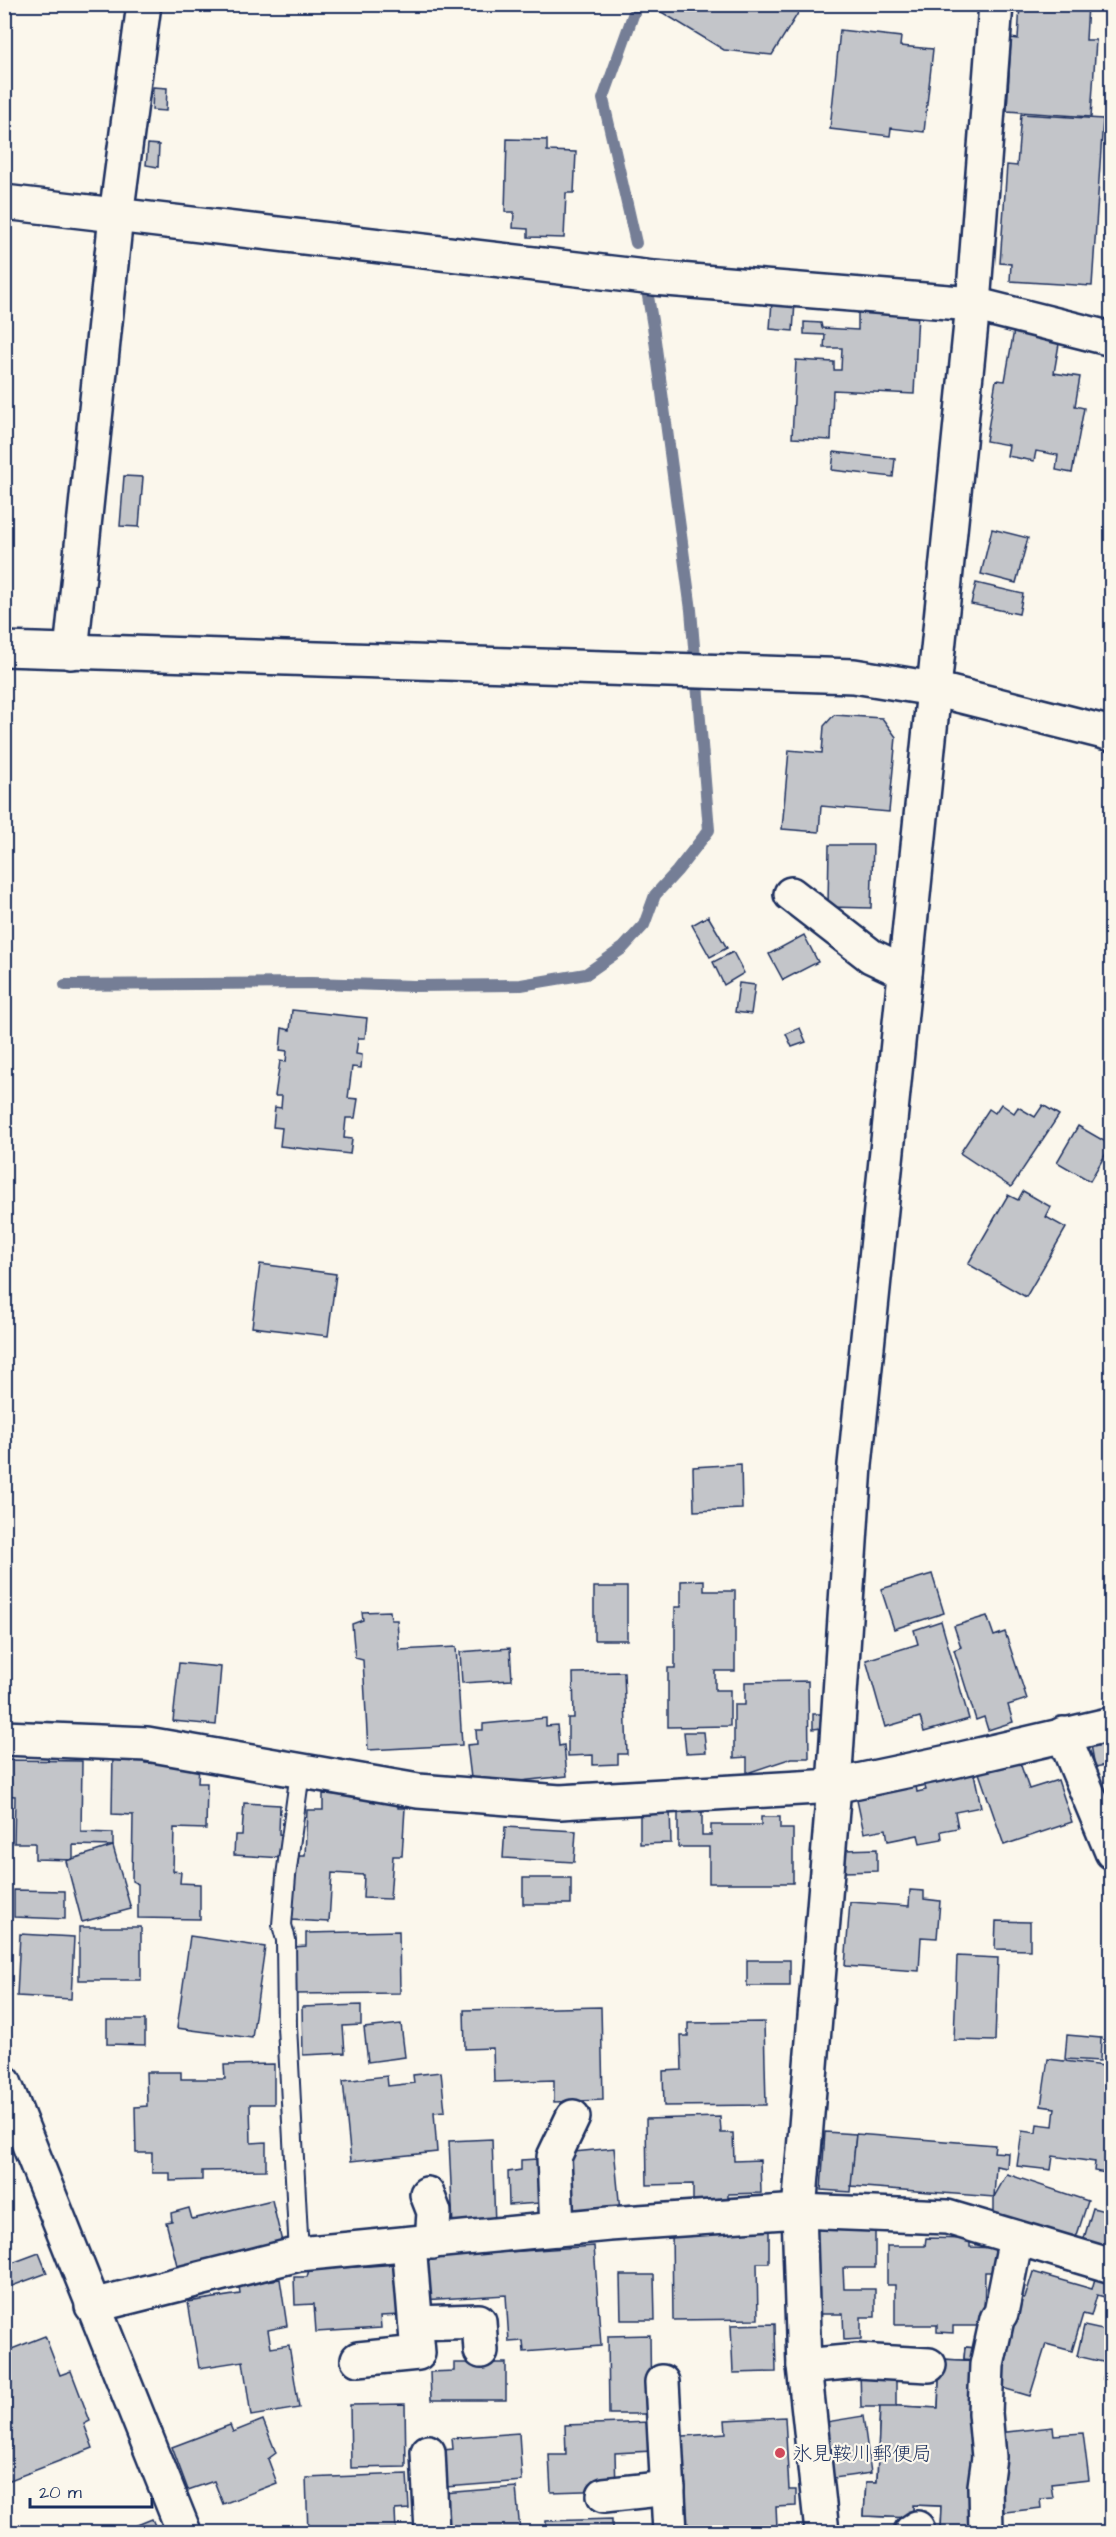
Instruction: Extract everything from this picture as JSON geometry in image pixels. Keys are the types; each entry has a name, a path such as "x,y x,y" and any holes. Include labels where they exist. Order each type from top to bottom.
{"street":[{"path":"71,652 116,216 144,4"},
{"path":"822,2532 804,2366 799,2211 834,1786 855,1465 973,304 996,4"},
{"path":"4,202 654,278 973,304 1112,339"},
{"path":"4,649 854,676 934,689 1112,734"},
{"path":"792,894 871,956 905,972"},
{"path":"4,1738 147,1744 417,1791 560,1802 834,1786 1112,1724"},
{"path":"1063,1734 1109,1838"},
{"path":"4,2082 184,2532"},
{"path":"557,2229 554,2157 573,2117"},
{"path":"358,2359 418,2353 416,2323 420,2243 434,2212 427,2194"},
{"path":"92,2306 299,2254 557,2229 799,2211 947,2217 1112,2266"},
{"path":"986,2532 986,2486 989,2457 985,2413 987,2365 997,2319 1001,2313 1016,2238"},
{"path":"416,2323 479,2321 481,2351"},
{"path":"804,2366 857,2361 929,2365"},
{"path":"662,2382 670,2532"},
{"path":"428,2452 432,2532"},
{"path":"604,2495 668,2488"}],"lane":[{"path":"299,2254 287,2026 286,1940 282,1925 300,1772"}],"building":[{"path":"661,4 791,4 800,10 772,55 724,50 658,10"},
{"path":"1020,4 1088,4 1086,40 1096,40 1091,117 1007,111 1011,38 1018,39"},
{"path":"840,30 901,37 900,46 933,49 924,132 891,128 890,136 830,129"},
{"path":"153,87 167,88 166,111 152,110"},
{"path":"1021,114 1103,119 1092,286 1010,281 1011,264 1000,263 1007,165 1017,166"},
{"path":"507,139 547,140 547,151 576,152 574,193 566,193 564,238 528,237 528,229 513,228 514,212 505,212"},
{"path":"148,144 159,145 158,167 146,165"},
{"path":"772,301 795,303 793,331 770,329"},
{"path":"858,309 918,313 914,394 833,390 831,440 792,438 796,360 834,362 834,370 841,370 842,348 824,348 825,335 804,334 804,322 821,323 822,328 858,330"},
{"path":"1014,330 1060,338 1054,373 1080,377 1075,406 1084,408 1072,473 1056,470 1058,455 1036,451 1034,461 1007,456 1009,445 986,441 996,380 1005,381"},
{"path":"834,452 895,459 893,477 832,470"},
{"path":"124,476 143,477 139,527 120,526"},
{"path":"992,529 1028,538 1016,583 981,574"},
{"path":"976,583 1023,594 1019,614 971,604"},
{"path":"834,715 882,718 896,737 889,812 821,806 819,832 782,829 789,750 822,753 824,726"},
{"path":"829,845 873,845 871,908 828,907"},
{"path":"708,916 727,948 710,957 692,925"},
{"path":"804,935 818,962 783,980 769,954"},
{"path":"733,952 744,973 724,985 713,962"},
{"path":"739,983 755,985 751,1014 735,1012"},
{"path":"292,1010 367,1018 365,1038 358,1038 356,1054 362,1055 361,1068 352,1067 348,1098 358,1099 355,1118 346,1118 344,1138 352,1139 350,1154 280,1146 282,1128 273,1127 275,1107 281,1108 282,1096 275,1096 280,1061 286,1062 287,1051 280,1050 282,1028 290,1030"},
{"path":"800,1028 806,1042 792,1047 786,1034"},
{"path":"1001,1104 1014,1113 1018,1107 1035,1117 1043,1105 1059,1115 1011,1187 960,1153 989,1109 995,1113"},
{"path":"1078,1126 1111,1145 1090,1181 1057,1162"},
{"path":"1023,1191 1051,1207 1046,1217 1066,1228 1026,1297 968,1264 1008,1195 1018,1200"},
{"path":"260,1264 336,1274 328,1336 252,1327"},
{"path":"741,1464 742,1509 694,1511 693,1467"},
{"path":"932,1574 944,1613 894,1629 881,1589"},
{"path":"704,1580 704,1591 735,1591 735,1671 715,1671 715,1690 730,1690 730,1726 668,1727 668,1668 675,1668 675,1607 681,1607 681,1581"},
{"path":"594,1587 627,1587 627,1640 594,1640"},
{"path":"390,1611 391,1620 397,1620 399,1650 456,1647 462,1745 368,1750 363,1660 355,1658 352,1624 363,1620 362,1612"},
{"path":"987,1616 994,1636 1005,1632 1027,1699 1008,1705 1013,1722 988,1730 984,1717 976,1720 954,1650 961,1647 954,1626"},
{"path":"941,1621 969,1719 924,1732 920,1717 885,1727 866,1660 918,1644 914,1630"},
{"path":"510,1648 512,1680 462,1683 460,1652"},
{"path":"179,1663 221,1667 216,1725 173,1721"},
{"path":"624,1672 627,1754 618,1754 618,1764 593,1765 593,1755 568,1756 568,1718 574,1718 573,1673"},
{"path":"808,1681 809,1758 792,1758 747,1773 747,1757 734,1758 734,1705 745,1705 745,1682"},
{"path":"813,1714 822,1714 822,1728 813,1729"},
{"path":"546,1718 546,1726 557,1725 559,1746 564,1745 567,1776 472,1786 467,1745 477,1744 476,1730 483,1730 483,1724"},
{"path":"684,1732 704,1732 706,1752 686,1753"},
{"path":"1112,1735 1112,1764 1095,1767 1090,1739"},
{"path":"113,1753 146,1755 145,1763 199,1764 198,1783 207,1783 206,1829 174,1828 173,1871 181,1872 180,1883 200,1884 200,1919 138,1918 138,1884 132,1881 133,1815 112,1814"},
{"path":"1018,1757 1029,1789 1058,1780 1072,1822 1004,1845 978,1770"},
{"path":"4,1760 82,1761 81,1832 113,1833 113,1846 73,1845 73,1860 35,1859 35,1843 14,1843 15,1796 4,1795"},
{"path":"974,1773 981,1807 955,1812 958,1828 941,1831 942,1839 920,1843 918,1835 888,1841 886,1829 864,1833 855,1791 916,1785 917,1792 926,1790 924,1783"},
{"path":"323,1794 398,1798 398,1808 405,1808 402,1856 393,1856 390,1899 363,1898 364,1875 332,1873 329,1922 290,1920 293,1856 305,1856 307,1810 323,1810"},
{"path":"244,1803 280,1805 279,1834 285,1835 283,1858 234,1855 235,1835 242,1835"},
{"path":"640,1808 670,1808 671,1843 640,1844"},
{"path":"678,1810 702,1810 702,1835 711,1835 711,1825 761,1825 761,1817 780,1817 780,1829 793,1829 793,1883 709,1883 709,1847 678,1847"},
{"path":"505,1827 576,1831 574,1862 503,1858"},
{"path":"113,1846 131,1909 82,1922 66,1861"},
{"path":"877,1849 877,1871 845,1872 844,1850"},
{"path":"523,1878 571,1878 571,1904 523,1904"},
{"path":"14,1890 65,1891 65,1919 14,1917"},
{"path":"910,1890 924,1891 924,1899 940,1901 937,1938 921,1937 919,1971 845,1966 850,1902 909,1906"},
{"path":"996,1921 1030,1922 1030,1950 995,1949"},
{"path":"79,1927 141,1927 141,1980 79,1980"},
{"path":"399,1931 400,1993 294,1994 293,1947 306,1946 306,1933"},
{"path":"20,1934 74,1937 71,1999 17,1996"},
{"path":"190,1936 265,1947 252,2038 177,2028"},
{"path":"4,1943 9,1943 6,1973 4,1972"},
{"path":"957,1956 998,1958 995,2041 954,2040"},
{"path":"747,1960 790,1960 790,1986 747,1986"},
{"path":"361,2005 361,2025 343,2026 345,2053 303,2055 302,2007"},
{"path":"601,2007 603,2100 554,2102 554,2080 494,2082 493,2048 465,2049 464,2010"},
{"path":"107,2020 145,2020 145,2045 107,2044"},
{"path":"764,2022 766,2105 664,2106 663,2071 682,2070 681,2036 688,2036 688,2023"},
{"path":"401,2024 405,2057 368,2062 364,2028"},
{"path":"1067,2035 1101,2038 1100,2061 1065,2059"},
{"path":"1048,2059 1112,2067 1112,2174 1094,2171 1095,2162 1053,2156 1051,2170 1017,2166 1022,2131 1036,2133 1037,2124 1053,2126 1055,2108 1041,2106"},
{"path":"274,2064 274,2104 250,2104 251,2143 266,2142 266,2170 202,2171 202,2180 170,2181 170,2173 152,2173 152,2153 136,2153 135,2107 147,2106 146,2072 181,2072 181,2079 225,2079 224,2065"},
{"path":"441,2072 445,2111 434,2112 437,2152 351,2161 343,2081 387,2076 388,2086 414,2083 413,2075"},
{"path":"720,2117 721,2133 733,2133 734,2161 760,2160 761,2193 728,2194 728,2202 693,2203 693,2184 647,2185 646,2119"},
{"path":"825,2132 856,2134 851,2192 821,2190"},
{"path":"856,2134 995,2145 994,2152 1008,2153 1007,2168 996,2166 994,2197 851,2186"},
{"path":"492,2139 495,2225 453,2227 449,2141"},
{"path":"614,2148 620,2211 571,2216 564,2153"},
{"path":"537,2159 540,2203 509,2205 508,2172 521,2170 521,2160"},
{"path":"1007,2174 1088,2201 1075,2241 994,2215 994,2197"},
{"path":"272,2200 283,2246 180,2277 166,2222 172,2221 171,2213 189,2208 192,2219"},
{"path":"1093,2208 1112,2213 1112,2253 1082,2245"},
{"path":"875,2220 875,2268 843,2268 844,2289 875,2289 875,2317 861,2317 861,2339 844,2340 843,2314 811,2314 809,2221"},
{"path":"769,2227 769,2263 757,2263 758,2319 673,2320 672,2228"},
{"path":"926,2238 970,2239 970,2247 996,2248 996,2272 985,2272 984,2326 953,2326 953,2333 937,2332 937,2325 895,2325 895,2285 887,2285 887,2246 925,2246"},
{"path":"594,2246 601,2346 524,2352 523,2341 509,2342 506,2295 422,2300 420,2258"},
{"path":"39,2253 47,2273 4,2289 4,2266"},
{"path":"400,2264 402,2315 380,2316 381,2328 316,2332 314,2304 295,2305 294,2277 307,2277 309,2270"},
{"path":"1033,2272 1092,2289 1096,2275 1112,2279 1112,2299 1097,2295 1091,2316 1083,2314 1072,2351 1046,2344 1030,2396 989,2384 1015,2295 1025,2298"},
{"path":"620,2275 654,2275 655,2320 621,2320"},
{"path":"280,2279 287,2326 268,2330 271,2348 289,2345 299,2408 251,2416 243,2361 199,2368 188,2302 240,2294 239,2285"},
{"path":"775,2324 776,2372 733,2373 731,2325"},
{"path":"1084,2326 1112,2332 1112,2381 1103,2379 1107,2363 1077,2356"},
{"path":"650,2335 651,2414 609,2414 608,2336"},
{"path":"45,2336 60,2375 71,2371 90,2421 84,2424 93,2448 5,2482 4,2352"},
{"path":"965,2347 986,2349 984,2361 964,2359"},
{"path":"965,2347 986,2349 984,2361 964,2359"},
{"path":"940,2359 980,2361 980,2532 940,2531 941,2506 913,2505 913,2518 864,2516 866,2482 877,2482 880,2405 938,2408"},
{"path":"940,2359 980,2361 980,2532 940,2531 941,2506 913,2505 913,2518 864,2516 866,2482 877,2482 880,2405 938,2408"},
{"path":"454,2363 506,2363 506,2400 431,2400 430,2372 454,2371"},
{"path":"896,2369 896,2407 861,2407 860,2370"},
{"path":"405,2404 406,2467 351,2468 350,2405"},
{"path":"863,2416 871,2473 834,2478 826,2422"},
{"path":"785,2417 789,2490 796,2490 796,2506 776,2507 777,2527 722,2532 676,2532 670,2437 726,2433 725,2420"},
{"path":"263,2420 276,2453 268,2459 277,2483 223,2504 214,2481 188,2490 172,2447 230,2425 233,2432"},
{"path":"650,2422 652,2451 615,2453 616,2490 551,2492 549,2455 566,2455 565,2425"},
{"path":"1053,2427 1054,2435 1083,2433 1089,2480 1051,2484 1053,2498 1040,2499 1041,2508 997,2513 994,2484 1004,2482 998,2433"},
{"path":"519,2433 522,2481 446,2487 443,2450 453,2449 452,2438"},
{"path":"407,2474 409,2509 395,2510 396,2532 308,2532 306,2478"},
{"path":"516,2487 520,2532 447,2532 443,2493"},
{"path":"152,2519 158,2532 120,2532"},
{"path":"612,2519 612,2532 546,2532 546,2521"}],"waterway":[{"path":"636,243 603,99 637,4"},
{"path":"65,985 311,983 414,986 521,985 586,974 623,948 644,925 655,895 709,830 691,610 645,278"}],"place":[{"name":"氷見鞍川郵便局","path":"780,2453"}]}
